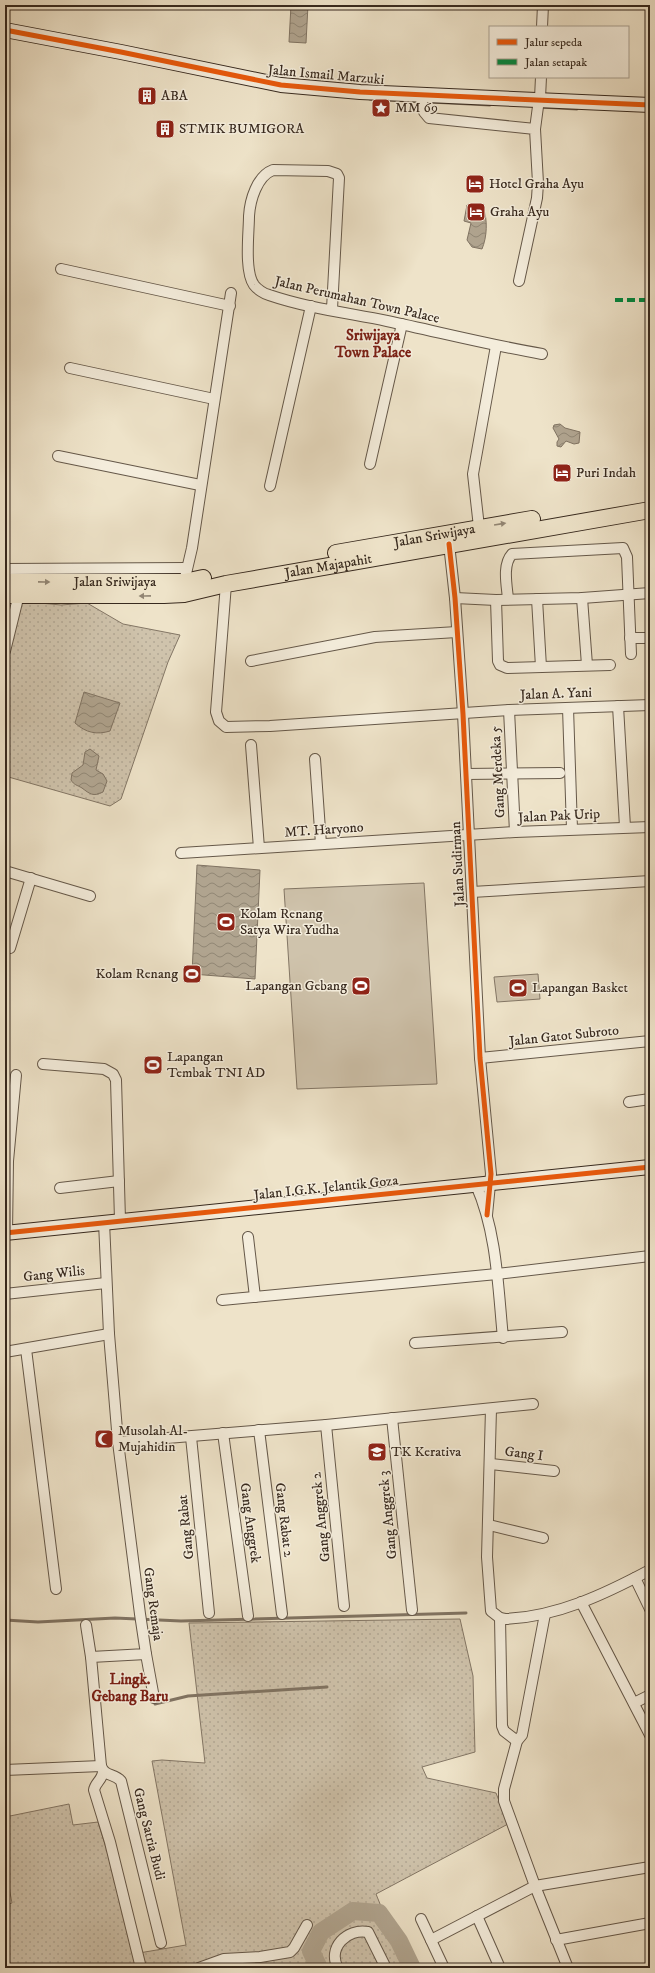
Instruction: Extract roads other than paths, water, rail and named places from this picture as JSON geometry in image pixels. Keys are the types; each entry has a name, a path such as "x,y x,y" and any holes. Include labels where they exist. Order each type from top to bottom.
{"main road":[{"name":"Jalan Sriwijaya","path":"5,582 15,591 342,558 479,527 650,498"},
{"name":"Jalan Majapahit","path":"15,591 164,596 184,594 342,558 449,544 650,510"}],"street":[{"path":"542,26 543,5"},
{"name":"Jalan Ismail Marzuki","path":"5,30 281,85 420,97 650,104"},
{"path":"519,281 537,198 538,183 535,129 539,101 540,78"},
{"path":"420,97 424,112 429,118 436,120 535,129"},
{"name":"Jalan Perumahan Town Palace","path":"332,309 339,178 333,172 273,170 268,172 264,176 250,204 249,265 252,280 255,286 267,295 496,346 542,354"},
{"path":"61,269 230,306"},
{"path":"5,569 185,575 192,548 200,485 231,293"},
{"path":"270,486 311,306"},
{"path":"370,464 402,324"},
{"path":"479,527 473,474 496,346"},
{"path":"70,368 214,399"},
{"path":"58,456 200,485"},
{"name":"Jalan Sudirman","path":"449,544 455,598 463,714 480,1058 491,1183 487,1215"},
{"path":"508,599 506,566 507,560 512,554 616,547 623,548 626,551 631,654"},
{"name":"Jalan A. Yani","path":"226,584 216,712 219,721 226,727 270,726 509,710 650,705"},
{"path":"5,650 15,591"},
{"path":"455,598 496,600 582,598 650,593"},
{"path":"582,598 587,665"},
{"path":"537,599 541,667"},
{"path":"496,600 498,661 500,665 507,668 610,665"},
{"path":"251,661 375,637 457,632"},
{"path":"630,638 650,638"},
{"path":"618,706 625,827"},
{"path":"568,708 572,829"},
{"name":"Gang Merdeka 5","path":"509,710 515,832"},
{"path":"251,745 259,848"},
{"path":"316,759 321,844"},
{"path":"466,774 513,772 560,773"},
{"name":"Jalan Pak Urip","path":"470,835 572,829 650,827"},
{"name":"MT. Haryono","path":"181,853 470,835"},
{"path":"5,871 90,896"},
{"path":"10,948 32,878"},
{"path":"472,892 650,882"},
{"name":"Jalan Gatot Subroto","path":"480,1058 650,1041"},
{"path":"43,1064 104,1069 113,1074 116,1080 120,1220"},
{"path":"6,1233 8,1161 16,1075"},
{"path":"629,1102 650,1099"},
{"name":"Jalan I.G.K. Jelantik Goza","path":"6,1233 120,1220 650,1167"},
{"path":"60,1188 119,1181"},
{"path":"476,1185 487,1215 497,1274 503,1338"},
{"name":"Gang Remaja","path":"91,1657 146,1654 118,1442 109,1334 104,1222"},
{"path":"248,1237 255,1297"},
{"path":"222,1300 497,1274 650,1256"},
{"name":"Gang Wilis","path":"5,1294 106,1283"},
{"path":"415,1343 503,1338 562,1332"},
{"path":"5,1352 109,1334"},
{"path":"26,1349 56,1589"},
{"path":"118,1442 326,1425 533,1404"},
{"path":"491,1409 491,1464 487,1557 491,1612 500,1618 509,1619 547,1613 581,1602 650,1570"},
{"name":"Gang Anggrek 3","path":"392,1418 412,1610"},
{"name":"Gang Anggrek 2","path":"326,1425 344,1606"},
{"name":"Gang Rabat 2","path":"259,1430 282,1614"},
{"name":"Gang Anggrek","path":"223,1433 248,1616"},
{"name":"Gang Rabat","path":"191,1437 209,1613"},
{"name":"Gang I","path":"491,1464 554,1471"},
{"path":"489,1525 543,1538"},
{"path":"635,1578 650,1609"},
{"path":"581,1602 650,1735"},
{"path":"547,1613 522,1734 517,1741 504,1789 504,1801 535,1886 568,1968"},
{"path":"500,1618 502,1726 504,1731 517,1741"},
{"path":"86,1625 91,1657 102,1769 102,1777 94,1786 94,1790 110,1842 141,1968"},
{"path":"146,1654 154,1698"},
{"path":"634,1703 650,1695"},
{"name":"Gang Satria Budi","path":"5,1770 102,1769 117,1777 121,1781 161,1943"},
{"path":"431,1940 535,1886 650,1867"},
{"path":"477,1916 500,1968"},
{"path":"421,1919 444,1968"},
{"path":"556,1940 650,1923"},
{"path":"198,1968 224,1959 260,1957 290,1952 294,1948 307,1925"},
{"path":"338,1968 335,1961 335,1952 347,1936 359,1930 368,1932 386,1968"}],"water":[{"path":"291,5 308,5 306,43 289,42"},
{"path":"467,205 483,207 486,217 486,228 482,249 472,247 467,240 471,223 464,221"},
{"path":"560,424 565,428 580,432 579,443 574,444 566,441 561,447 557,446 559,439 553,428 554,425"},
{"path":"84,692 120,703 110,731 96,733 87,731 75,723"},
{"path":"90,749 99,756 96,770 103,774 107,781 103,792 94,795 74,784 71,780 72,773 83,765 85,752"},
{"name":"Kolam Renang Satya Wira Yudha","path":"197,865 260,870 255,979 192,974"}],"waterway":[{"path":"370,99 490,105"},
{"path":"540,107 577,109"},
{"path":"5,1620 38,1622 115,1618 181,1621 466,1613"},
{"path":"155,1704 188,1696 327,1687"},
{"path":"319,1968 311,1951 321,1932 353,1911 379,1913 399,1941 412,1968"}],"place":[{"name":"ABA","path":"147,96"},
{"name":"MM 69","path":"381,108"},
{"name":"STMIK BUMIGORA","path":"165,129"},
{"name":"Hotel Graha Ayu","path":"475,184"},
{"name":"Graha Ayu","path":"476,212"},
{"name":"Puri Indah","path":"562,473"},
{"name":"Kolam Renang Satya Wira Yudha","path":"226,922"},
{"name":"Kolam Renang","path":"192,974"},
{"name":"Lapangan Gebang","path":"361,986"},
{"name":"Lapangan Basket","path":"518,988"},
{"name":"Lapangan Tembak TNI AD","path":"153,1065"},
{"name":"Musolah Al- Mujahidin","path":"104,1439"},
{"name":"TK Kerativa","path":"377,1452"}],"district":[{"name":"Sriwijaya Town Palace","path":"373,344"},
{"name":"Lingk. Gebang Baru","path":"130,1688"}]}
